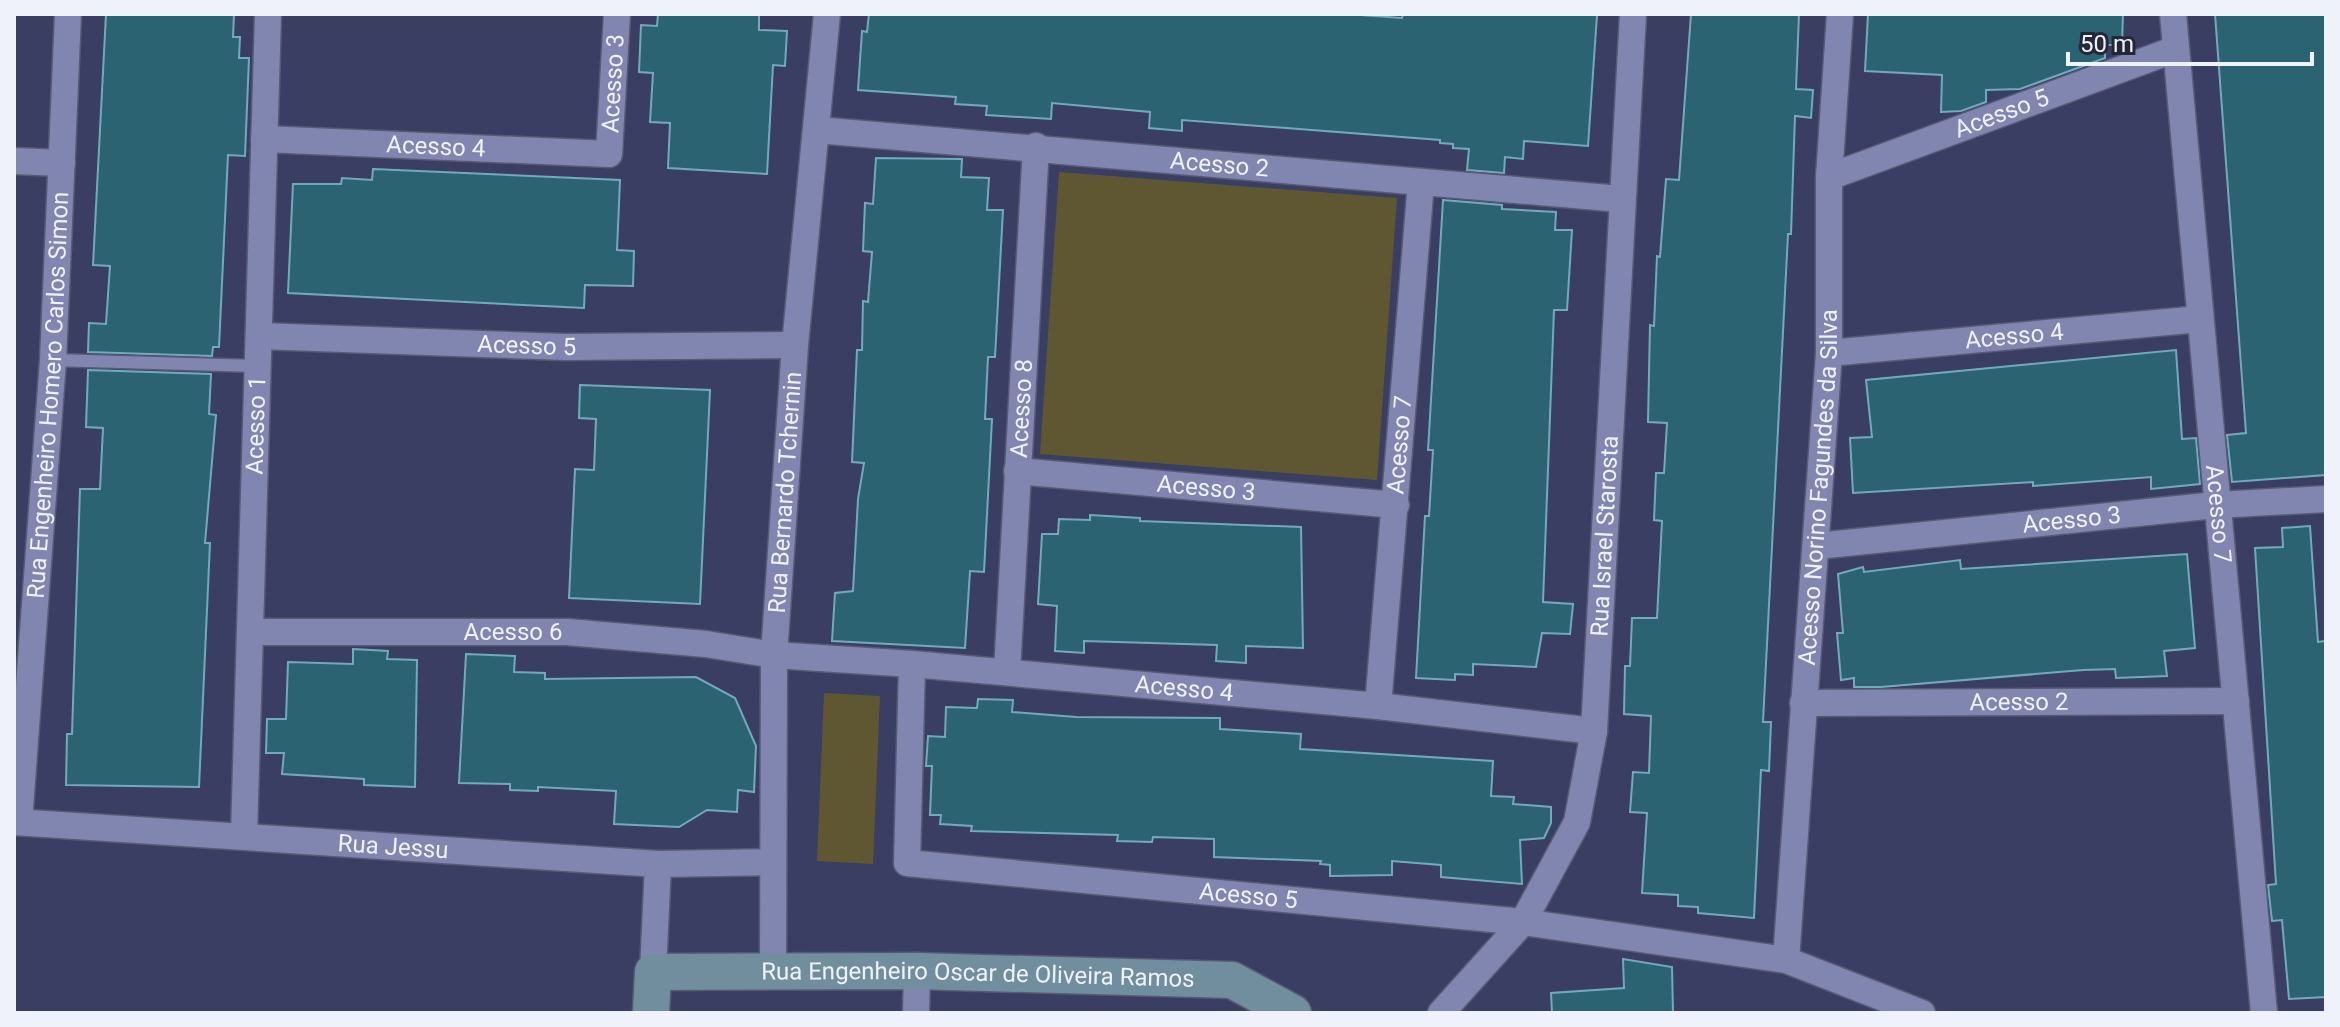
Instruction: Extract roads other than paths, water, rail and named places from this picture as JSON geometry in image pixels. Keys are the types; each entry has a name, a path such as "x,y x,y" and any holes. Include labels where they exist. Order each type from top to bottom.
{"street":[{"name":"Rua Engenheiro Homero Carlos Simon","path":"16,822 53,360 68,14"},
{"name":"Acesso 1","path":"244,835 268,14"},
{"name":"Acesso 3","path":"609,154 617,14"},
{"name":"Rua Bernardo Tchernin","path":"773,972 774,655 795,345 827,14"},
{"name":"Rua Israel Starosta","path":"1441,1013 1523,922 1577,822 1594,731 1633,14"},
{"name":"Acesso Norino Fagundes da Silva","path":"1786,960 1829,353 1829,177 1840,14"},
{"name":"Acesso 7","path":"2173,14 2264,1013"},
{"name":"Acesso 5","path":"1829,177 2176,49"},
{"name":"Acesso 2","path":"817,130 1036,146 1621,199"},
{"name":"Acesso 4","path":"264,139 609,154"},
{"name":"Acesso 8","path":"1007,672 1036,146"},
{"path":"14,161 62,163"},
{"name":"Acesso 7","path":"1378,706 1421,182"},
{"name":"Acesso 4","path":"1829,353 2200,319"},
{"name":"Acesso 5","path":"259,336 565,347 795,345"},
{"name":"Acesso 3","path":"1017,471 1396,505"},
{"name":"Acesso 3","path":"1817,546 2216,505 2326,499"},
{"name":"Acesso 6","path":"251,632 567,632 706,644 774,655"},
{"name":"Acesso 4","path":"774,655 1007,672 1378,706 1594,731"},
{"name":"Acesso 5","path":"912,664 907,863 1523,922 1786,960"},
{"name":"Acesso 2","path":"1803,703 2236,701"},
{"name":"Rua Jessu","path":"16,822 658,864 773,862"},
{"path":"651,1013 658,864"},
{"path":"1786,960 1922,1013"},
{"path":"916,1013 917,971"},
{"name":"Rua Engenheiro Oscar de Oliveira Ramos","path":"653,972 917,971 1232,980 1293,1013"}],"lane":[{"path":"53,360 258,366"}]}
